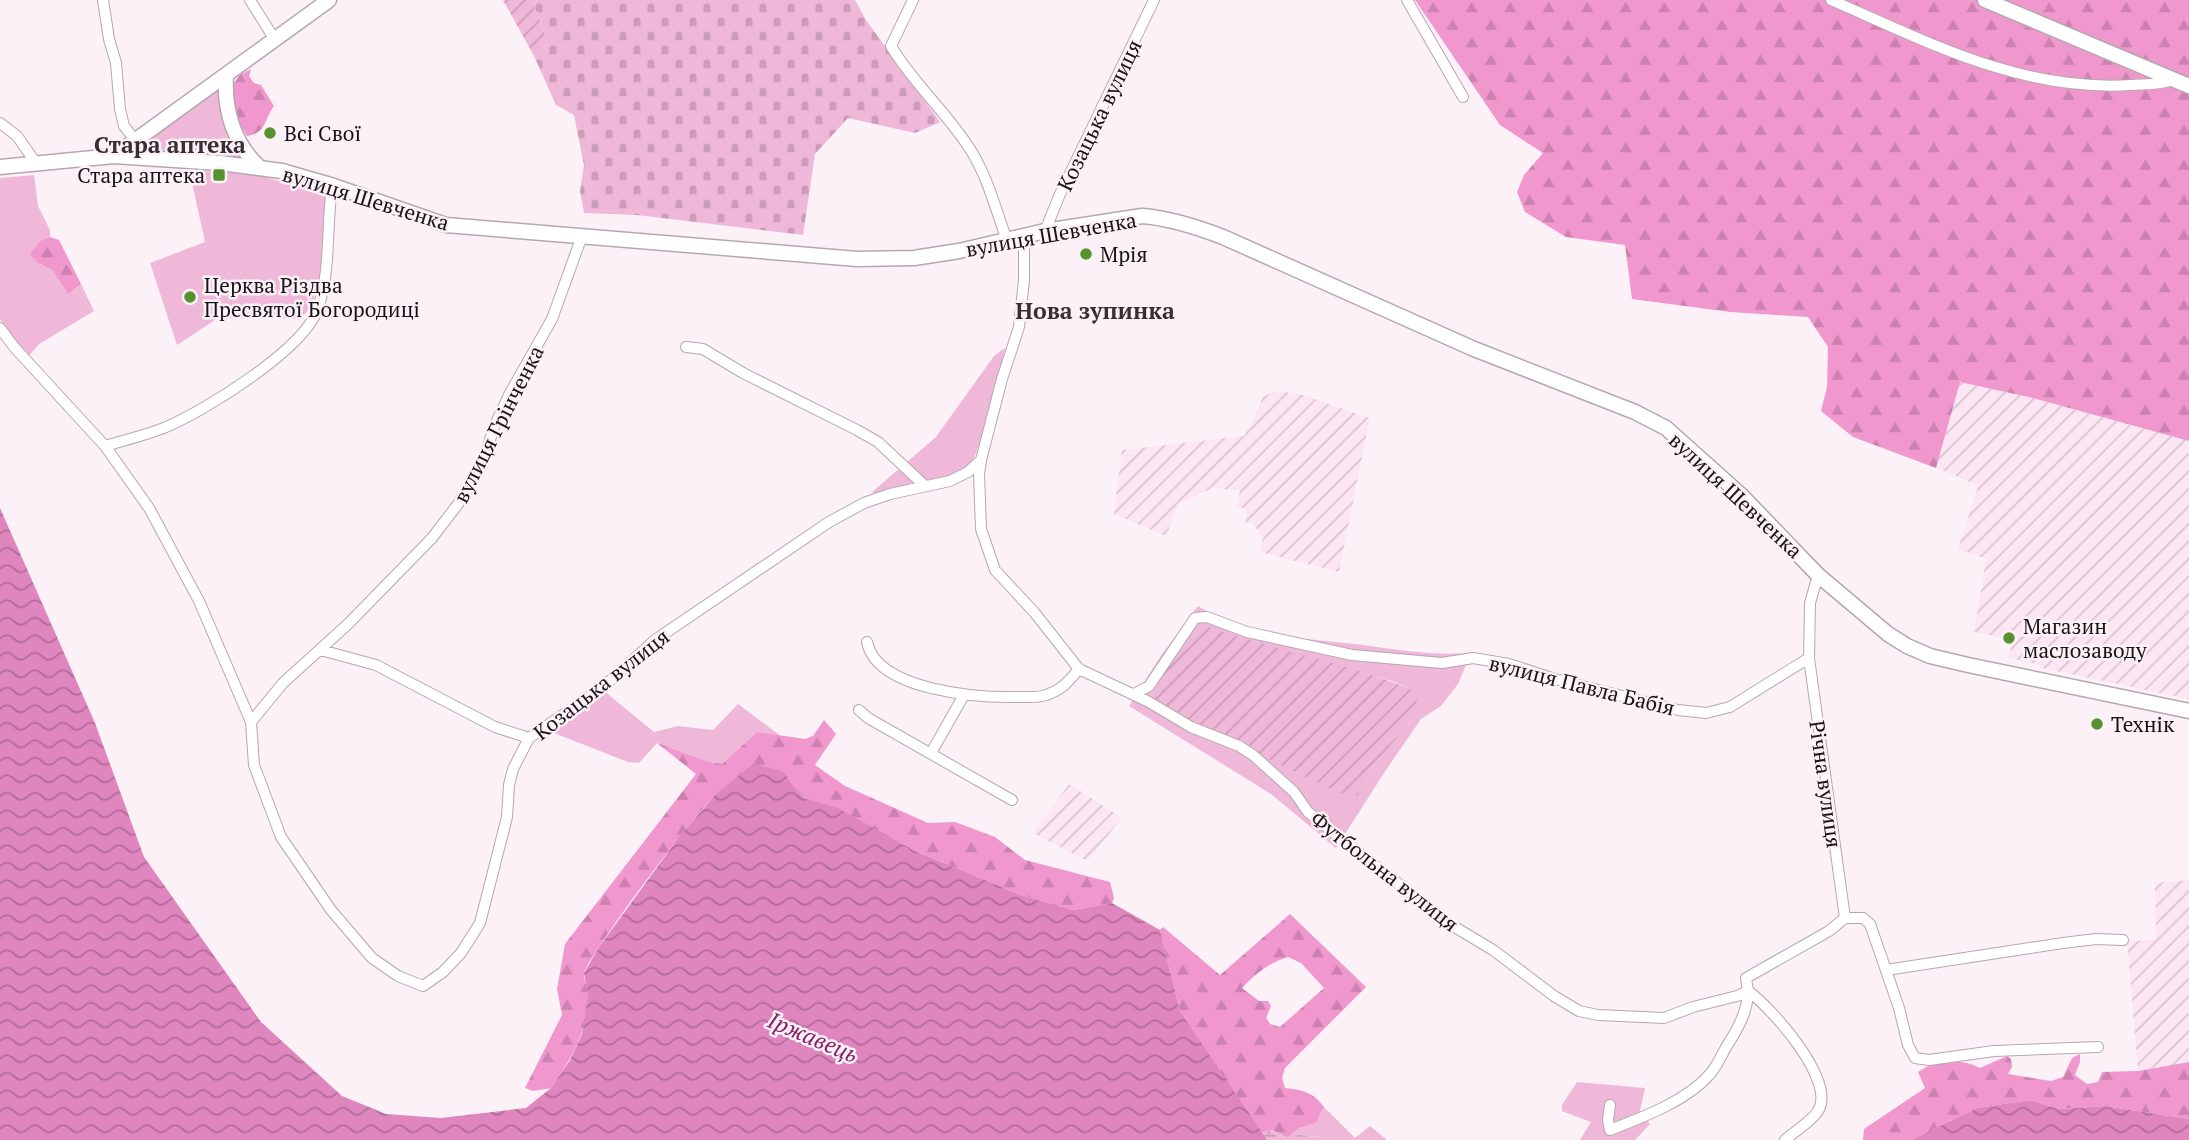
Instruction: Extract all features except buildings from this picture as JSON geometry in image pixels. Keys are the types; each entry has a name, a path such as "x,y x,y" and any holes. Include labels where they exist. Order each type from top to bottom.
{"street":[{"path":"103,0 116,63 120,109 124,126 135,140"},
{"path":"250,0 275,40"},
{"path":"114,156 329,0"},
{"path":"913,0 891,46 903,67 973,154 990,191 1007,240"},
{"name":"Козацька вулиця","path":"1045,231 1060,194 1154,0"},
{"path":"1407,0 1463,97"},
{"path":"1831,0 1936,46 2000,69 2068,85 2120,86 2166,83 2174,79"},
{"path":"1985,0 2189,86"},
{"path":"226,77 224,97 231,124 240,144 259,167"},
{"path":"0,123 16,136 36,163"},
{"name":"вулиця Шевченка","path":"0,167 114,156 259,167 334,186 446,225 858,258 914,258 959,251 1045,231 1142,216 1156,217 1223,237 1474,349 1635,412 1665,428 1772,525 1818,575 1888,634 1907,646 1930,656 2189,711"},
{"path":"105,446 166,427 208,404 289,349 316,313 321,295 334,186"},
{"name":"вулиця Грінченка","path":"251,722 283,683 321,650 432,538 458,504 482,465 494,427 509,395 552,319 582,236"},
{"path":"867,642 869,653 903,678 925,688 964,695 1005,698 1044,696 1063,688 1079,669 1034,612 995,570 981,529 981,460 1019,327 1024,280 1024,236"},
{"name":"Козацька вулиця","path":"0,328 14,347 105,446 149,508 193,589 251,722 254,765 281,837 331,910 372,958 398,976 423,986 443,972 461,953 480,923 507,817 513,769 529,738 601,689 654,640 829,522 864,503 890,494 950,481 968,472 981,460"},
{"path":"686,347 703,349 743,373 878,442 925,486"},
{"name":"Річна вулиця","path":"1818,575 1810,603 1809,658 1845,918"},
{"name":"вулиця Павла Бабія","path":"1134,694 1149,686 1195,618 1207,617 1247,632 1352,654 1442,663 1473,658 1509,664 1555,679 1678,710 1706,713 1730,706 1809,658"},
{"path":"321,650 376,666 495,727 529,738"},
{"name":"Футбольна вулиця","path":"1079,669 1134,694 1191,727 1239,746 1253,755 1286,783 1308,812 1337,836 1448,923 1493,950 1554,996 1579,1011 1598,1015 1664,1018 1693,1007 1737,996 1748,990"},
{"path":"931,753 964,695"},
{"path":"859,710 868,718 1012,800"},
{"path":"1610,1105 1610,1130 1660,1109 1703,1081 1712,1072 1748,1005 1746,978 1819,937 1845,918 1863,918 1870,925 1914,1058 1929,1060 1994,1051 2098,1047"},
{"path":"1886,970 2063,943 2096,939 2123,940"},
{"path":"1748,990 1784,1026 1820,1084 1822,1096 1818,1111 1785,1140"}],"shaded area":[{"path":"1960,381 2189,441 2189,699 2042,668 2038,664 2008,658 2013,640 1974,632 1986,559 1958,549 1977,490 1975,484 1936,468"},
{"path":"1275,391 1300,394 1370,418 1339,572 1260,552 1263,538 1253,524 1246,523 1246,509 1237,506 1240,490 1212,488 1179,504 1166,536 1114,514 1122,450 1244,436 1263,397"},
{"path":"1069,784 1122,818 1087,861 1033,833"},
{"path":"2189,880 2189,1062 2138,1071 2127,942 2156,939 2155,883"}],"green space":[{"path":"503,0 538,0 533,2 548,43 534,56"},
{"path":"855,0 866,20 940,122 915,133 848,118 815,154 803,235 637,215 584,213 580,191 584,165 574,115 556,105 534,56 548,43 533,2"},
{"path":"1415,0 2189,0 2189,441 2033,398 1960,382 1936,468 1853,437 1821,411 1827,387 1828,347 1808,317 1730,312 1632,299 1625,245 1566,237 1525,212 1517,192 1524,175 1543,153 1500,125"},
{"path":"251,69 249,76 254,83 261,85 274,106 262,129 247,136 238,122 231,87 240,75"},
{"path":"218,88 227,130 245,160 127,151"},
{"path":"193,170 258,175 326,194 319,279 309,309 300,319 218,318 177,345 150,263 205,242 191,178"},
{"path":"34,175 38,206 50,230 50,237 41,240 38,263 52,270 68,294 81,284 94,311 39,344 28,357 0,319 0,178"},
{"path":"50,237 59,240 81,284 68,294 52,270 38,263 30,254 41,240"},
{"path":"1005,348 988,422 972,463 944,480 909,484 889,491 871,493 936,437 994,356"},
{"path":"1198,606 1215,616 1273,634 1412,652 1471,653 1458,684 1441,706 1421,719 1336,848 1271,794 1129,706 1160,657","holes":["1195,623 1245,640 1392,681 1417,691 1413,718 1374,766 1358,795"]},
{"path":"1196,623 1417,691 1413,718 1374,766 1358,795 1348,797 1198,726 1149,697"},
{"path":"599,683 610,696 654,732 678,726 713,730 738,704 782,737 757,732 722,764 657,743 639,763 628,762 536,726"},
{"path":"824,720 836,734 815,765 845,786 928,823 955,822 995,837 1025,860 1110,882 1114,898 1112,903 1073,910 1021,895 915,851 838,809 803,798 783,771 749,781 717,794 645,882 603,941 584,974 588,995 585,1020 582,1033 565,1067 551,1088 533,1091 525,1088 562,1015 557,989 565,944 696,774 657,743 722,764 757,732 805,739 813,736"},
{"path":"1290,914 1366,987 1285,1068 1282,1078 1285,1088 1307,1093 1324,1107 1316,1123 1299,1128 1288,1138 1272,1130 1261,1133 1180,1011 1160,930 1163,927 1220,975","holes":["1288,957 1301,963 1324,988 1280,1027 1270,1024 1266,1018 1271,1006 1268,1001 1259,1001 1242,988 1263,969 1281,959"]},
{"path":"2080,1054 2075,1075 2087,1084 2098,1082 2102,1072 2138,1071 2189,1062 2189,1119 2105,1106 2059,1109 2030,1100 1977,1108 1911,1140 1863,1140 1864,1129 1925,1088 1918,1072 1933,1064 1957,1061 1980,1068 2007,1056 2011,1059 2012,1067 2008,1074 2051,1081 2063,1077 2072,1058"},
{"path":"1577,1082 1645,1088 1640,1111 1650,1124 1635,1140 1580,1140 1591,1122 1562,1111 1562,1105"},
{"path":"1324,1107 1355,1138 1370,1126 1387,1140 1327,1140 1295,1132 1299,1128 1316,1123"},
{"path":"1272,1130 1288,1138 1295,1132 1327,1140 1267,1140 1261,1133"}],"water":[{"name":"Іржавець","path":"0,508 95,723 144,857 261,1022 342,1096 386,1114 441,1118 526,1108 551,1088 570,1060 582,1034 588,996 584,973 599,947 682,833 716,794 753,764 783,771 803,798 838,808 915,851 1021,895 1073,910 1112,903 1160,930 1180,1011 1267,1140 0,1140"},
{"path":"2030,1100 2059,1109 2105,1106 2189,1119 2189,1140 1911,1140 1977,1108"}],"place":[{"name":"Всі Свої","path":"270,133"},
{"name":"Стара аптека","path":"219,175"},
{"name":"Мрія","path":"1086,254"},
{"name":"Церква Різдва Пресвятої Богородиці","path":"190,297"},
{"name":"Магазин маслозаводу","path":"2009,638"},
{"name":"Технік","path":"2097,724"}],"district":[{"name":"Стара аптека","path":"170,144"},
{"name":"Нова зупинка","path":"1095,310"}]}
